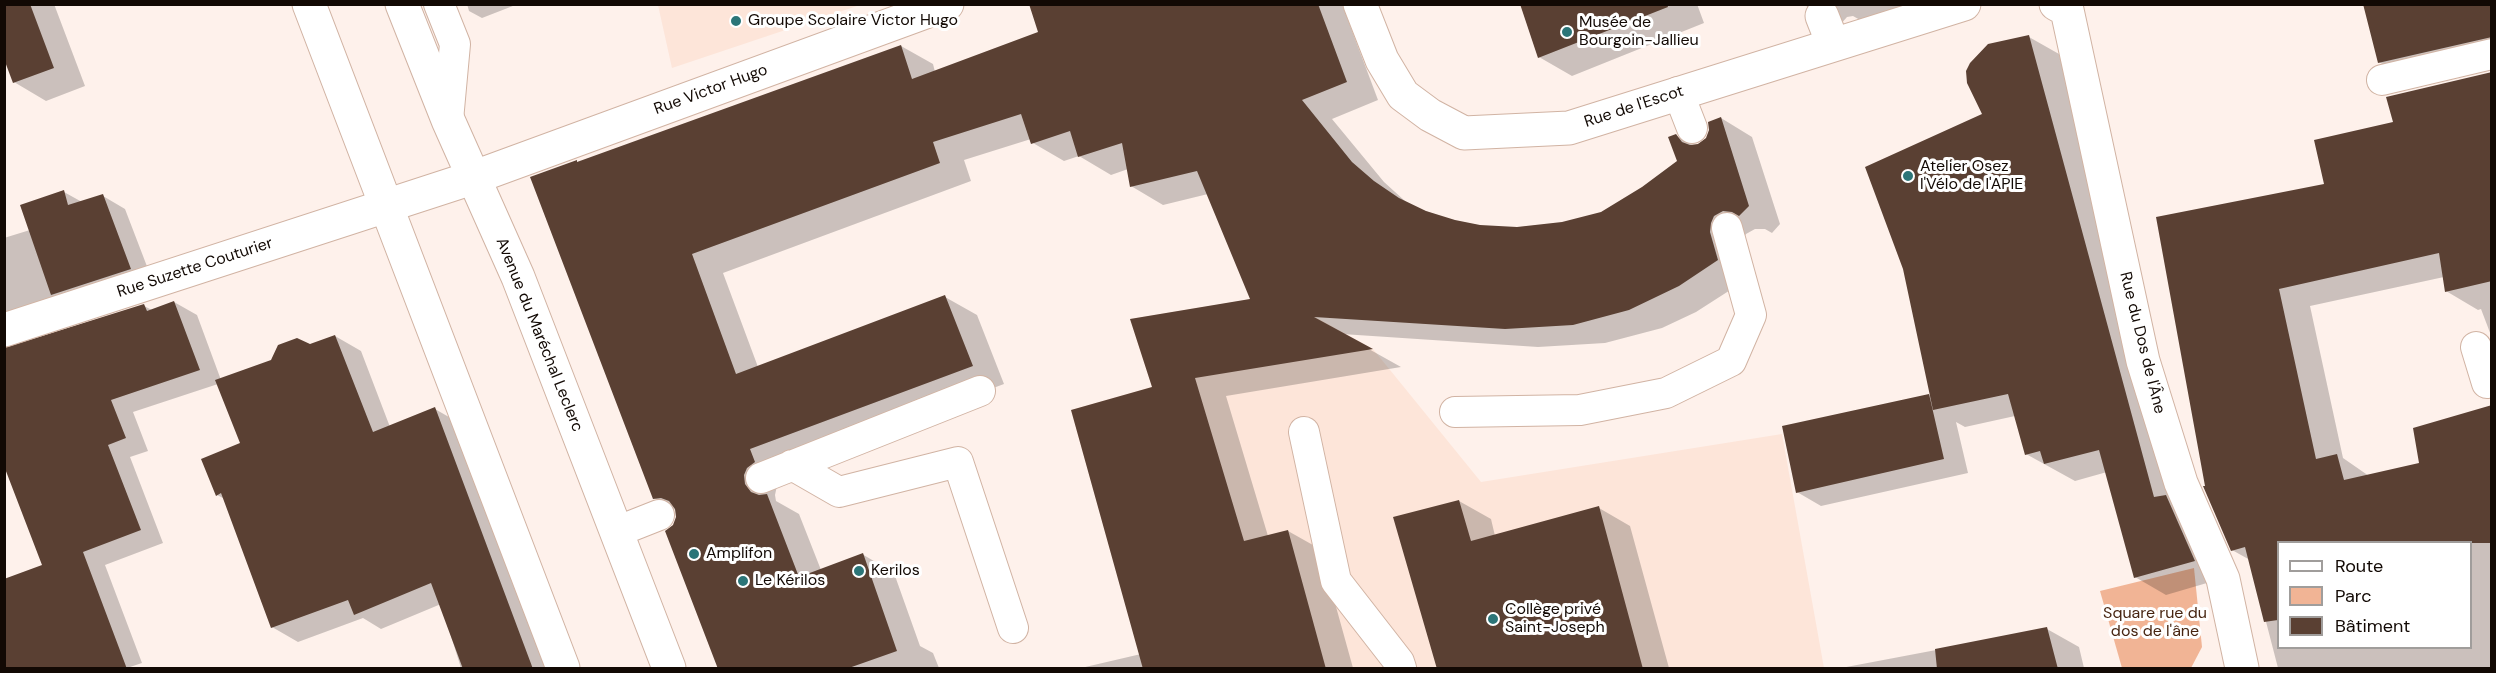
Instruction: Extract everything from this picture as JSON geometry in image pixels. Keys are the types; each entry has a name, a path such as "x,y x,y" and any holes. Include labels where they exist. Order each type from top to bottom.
{"street":[{"path":"309,4 562,669"},
{"name":"Avenue du Maréchal Leclerc","path":"402,4 448,120 518,277 669,669"},
{"name":"Rue Victor Hugo","path":"385,207 475,177 947,4"},
{"name":"Rue de l'Escot","path":"1360,4 1382,60 1403,94 1430,115 1464,133 1569,128 1678,92 1828,30 1964,4"},
{"name":"Rue du Dos de l'Âne","path":"2067,6 2143,361 2181,483 2223,579 2242,669"},
{"name":"Rue Suzette Couturier","path":"4,330 385,207"}],"lane":[{"path":"439,4 455,44 448,120"},
{"path":"2382,80 2492,54"},
{"path":"1678,92 1692,128"},
{"path":"1455,412 1580,410 1666,393 1731,362 1751,315 1726,228"},
{"path":"2476,347 2487,383 2492,382"},
{"path":"761,478 980,391"},
{"path":"1304,432 1336,581 1399,662 1401,669"},
{"path":"792,465 838,492 957,462 1013,628"},
{"path":"616,532 659,515"}],"shaded area":[{"name":"Groupe Scolaire Victor Hugo","path":"658,4 860,5 672,68"},
{"path":"1276,295 1373,349 1481,482 1782,434 1824,668 1146,668 1138,649 1071,410 1152,387 1130,319"}],"green space":[{"name":"Square rue du dos de l'âne","path":"2194,568 2202,647 2191,668 2122,668 2100,591"}],"building":[{"path":"4,4 30,4 54,68 13,83 4,59"},
{"path":"1029,4 1318,4 1347,82 1302,100 1352,162 1374,181 1399,198 1426,211 1455,220 1480,225 1517,227 1562,222 1601,212 1642,187 1677,161 1668,137 1676,134 1682,142 1690,145 1698,144 1706,138 1709,130 1708,122 1721,117 1749,206 1739,216 1723,211 1714,216 1710,232 1718,260 1679,286 1629,310 1573,325 1505,329 1314,317 1373,349 1195,378 1244,541 1288,530 1326,669 1143,669 1071,410 1152,387 1130,319 1250,299 1197,171 1130,187 1122,143 1078,157 1070,131 1031,144 1021,114 933,142 940,163 692,254 736,374 945,295 973,366 750,449 755,462 747,468 744,475 745,484 751,492 759,495 767,494 799,577 863,553 897,651 846,669 718,669 665,531 673,525 676,517 675,509 669,501 661,498 653,499 530,177 901,45 912,79 1038,32"},
{"name":"Musée de Bourgoin-Jallieu","path":"1520,4 1667,4 1668,7 1538,58"},
{"path":"2363,4 2492,4 2492,37 2378,63"},
{"path":"2029,35 2154,497 2166,495 2195,561 2134,578 2099,450 2044,464 2040,451 2025,455 2008,394 1933,410 1903,269 1865,167 1982,114 1967,83 1966,71 1970,63 1988,44"},
{"path":"2492,72 2492,281 2445,292 2439,253 2279,289 2316,459 2337,454 2344,480 2419,463 2413,428 2492,405 2492,543 2472,543 2472,541 2277,541 2277,620 2264,622 2245,547 2231,551 2203,486 2205,486 2156,217 2324,184 2314,140 2393,122 2386,97"},
{"path":"64,190 68,205 103,194 131,269 51,295 20,205"},
{"path":"174,301 200,370 111,400 126,438 108,445 141,530 83,552 127,669 4,669 4,579 42,565 4,466 4,348 144,304 147,311"},
{"path":"335,335 373,432 435,407 533,669 463,669 431,583 354,615 348,600 271,628 221,493 216,496 201,459 240,443 215,380 271,360 278,345 297,338 310,344"},
{"path":"1929,394 1944,459 1796,493 1782,426"},
{"path":"1459,500 1471,541 1599,506 1643,669 1437,669 1393,517"},
{"path":"2047,627 2058,669 1937,669 1935,649"}],"place":[{"name":"Groupe Scolaire Victor Hugo","path":"736,21"},
{"name":"Musée de Bourgoin-Jallieu","path":"1567,32"},
{"name":"Atelier Osez l'Vélo de l'APIE","path":"1908,176"},
{"name":"Amplifon","path":"694,554"},
{"name":"Kerilos","path":"859,571"},
{"name":"Le Kérilos","path":"743,581"},
{"name":"Collège privé Saint-Joseph","path":"1493,619"}]}
